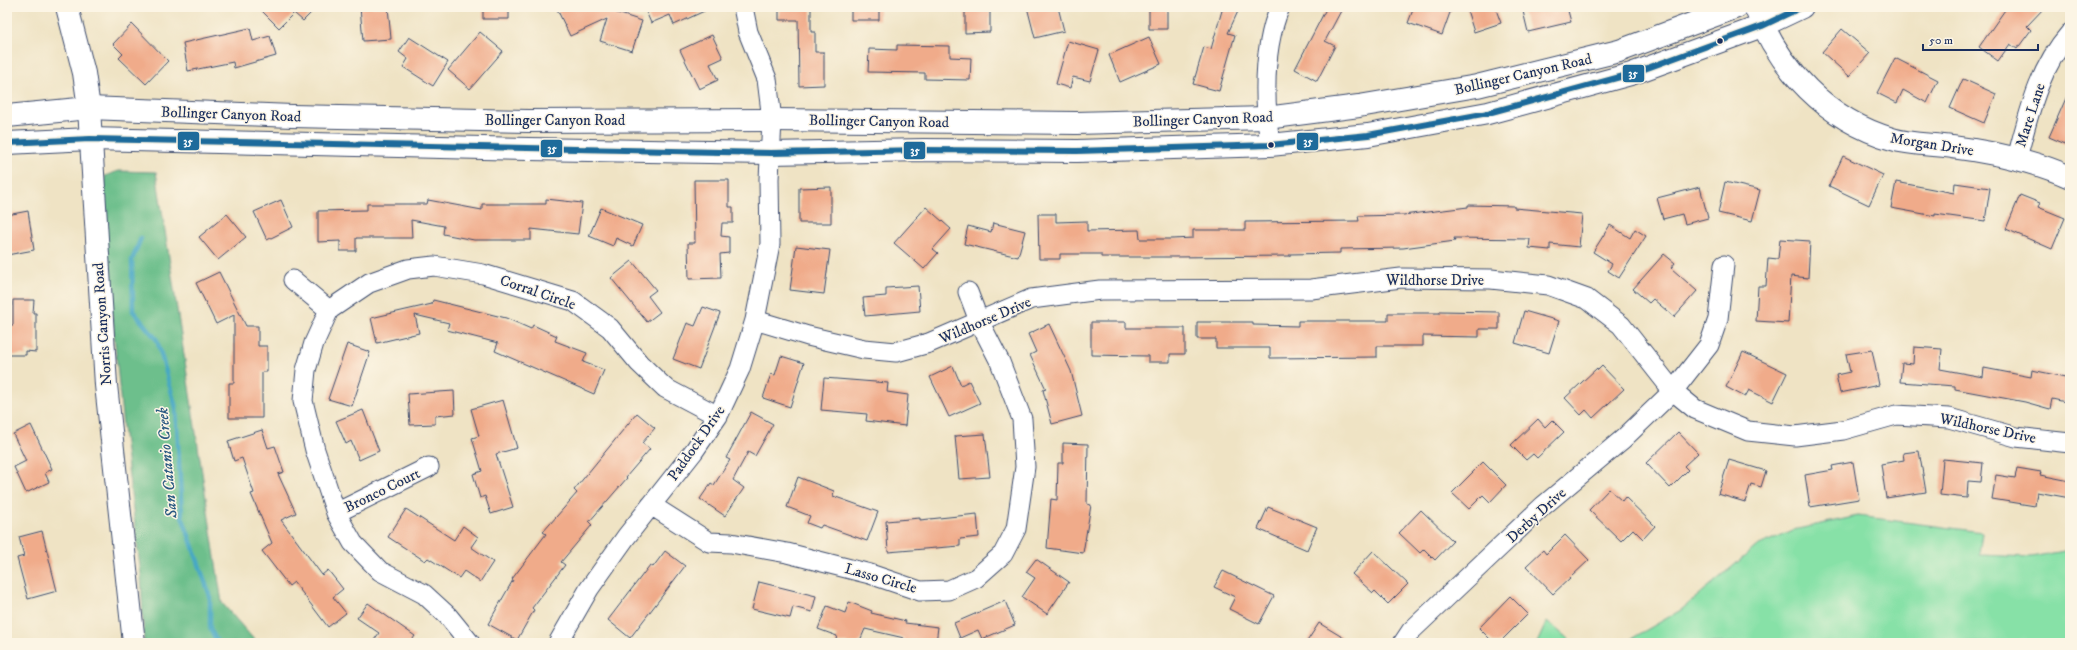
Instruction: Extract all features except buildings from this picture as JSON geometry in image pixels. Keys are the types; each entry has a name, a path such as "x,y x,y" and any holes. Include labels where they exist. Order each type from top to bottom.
{"main road":[{"name":"Norris Canyon Road","path":"67,7 84,73 88,108 106,385 134,643"},
{"name":"Bollinger Canyon Road","path":"7,116 88,108 292,116 473,120 772,120 1076,123 1266,118 1359,106 1478,86 1619,51 1737,7"},
{"name":"Bollinger Canyon Road","path":"7,143 90,139 529,150 771,153 924,150 1077,151 1270,145 1368,135 1488,113 1631,74 1758,16 1802,7"},
{"name":"Morgan Drive","path":"1758,16 1796,76 1813,96 1849,122 1893,140 1953,147 2017,158 2049,167 2070,177"}],"street":[{"name":"Paddock Drive","path":"558,643 588,589 651,505 694,451 718,416 740,369 756,320 770,244 769,179 772,120 767,79 748,32 743,7"},
{"path":"1270,145 1266,118 1266,74 1275,20 1280,7"},
{"name":"Mare Lane","path":"2017,158 2034,96 2057,47 2070,33"},
{"name":"Derby Drive","path":"1403,643 1411,631 1543,506 1623,439 1673,391 1708,345 1718,319 1724,265"},
{"name":"Corral Circle","path":"329,310 369,283 408,269 434,266 483,274 573,301 610,328 639,363 665,388 718,416"},
{"name":"Wildhorse Drive","path":"756,320 808,336 864,349 896,352 929,343 1031,299 1100,290 1311,289 1401,278 1490,279 1548,285 1587,299 1621,325 1673,391 1695,409 1748,432 1795,436 1843,430 1896,415 1949,418 2016,436 2070,443"},
{"path":"293,280 329,310 314,343 306,370 302,401 315,450 336,513 353,543 380,571 424,594 448,616 470,643"},
{"name":"Lasso Circle","path":"651,505 709,542 731,543 788,553 870,574 920,591 949,590 976,578 1003,554 1016,529 1025,467 1022,419 1000,362 979,321 968,292"},
{"name":"Bronco Court","path":"336,513 429,467"}],"green space":[{"path":"118,171 156,172 222,603 257,643 144,643 141,575 123,427 104,229 105,176"},
{"path":"1858,516 1982,532 1979,555 2031,557 2070,550 2070,643 1624,643 1681,610 1757,546 1793,530"},
{"path":"1547,621 1573,643 1537,643"}],"waterway":[{"name":"San Catanio Creek","path":"141,238 132,260 133,311 157,340 176,408 182,516 210,596 210,629 218,643"}],"transit line":[{"name":"35","path":"7,143 90,139 771,153 924,150 1077,151 1270,145 1368,135 1488,113 1631,74 1762,26 1802,7"}]}
